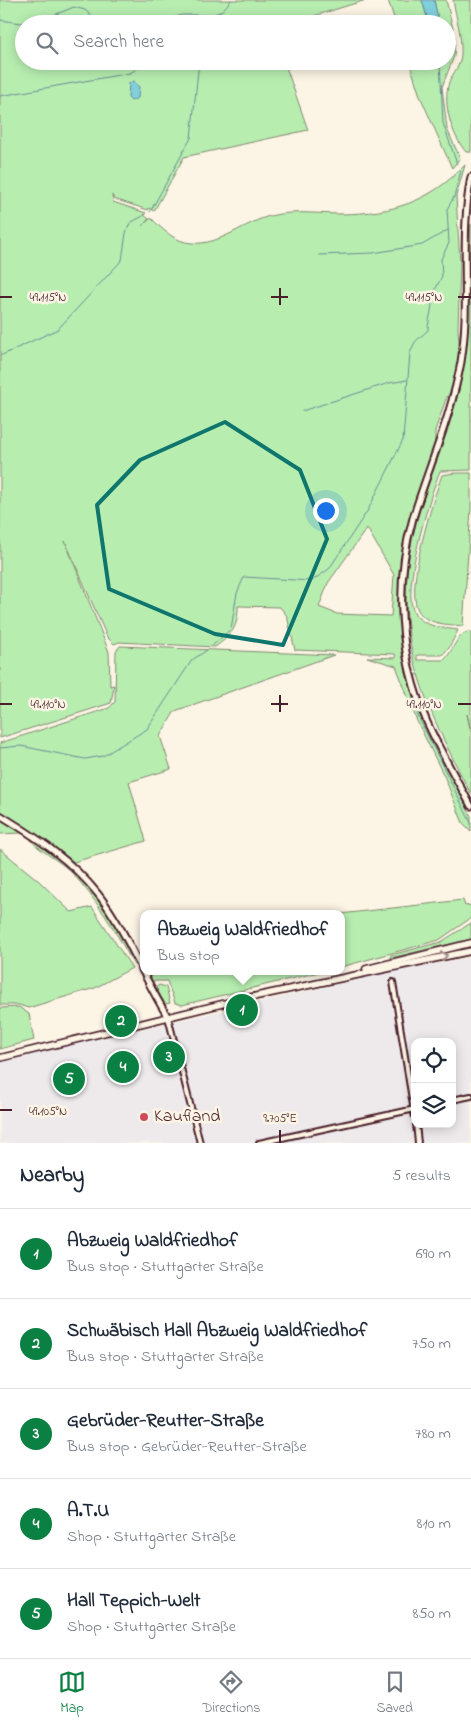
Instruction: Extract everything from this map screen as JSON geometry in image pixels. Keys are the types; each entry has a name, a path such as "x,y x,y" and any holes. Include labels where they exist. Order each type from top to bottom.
{"main road":[{"path":"471,178 467,212 466,303 462,356 451,405 409,537 403,572 402,612 410,674 421,706 435,738 471,806"},
{"path":"0,815 72,865 99,895 140,966"},
{"path":"345,975 429,952 471,943"},
{"path":"0,1058 303,986 471,951"},
{"path":"145,975 168,1017"},
{"path":"303,986 344,975"}],"street":[{"path":"393,982 411,1091"},
{"path":"168,1017 200,1143"},
{"path":"456,1099 471,1096"},
{"path":"259,1143 411,1110"},
{"path":"416,1128 418,1143"}],"highlighted area":[{"path":"225,422 300,470 327,539 283,645 215,634 109,589 97,505 140,460"}],"shaded area":[{"path":"471,957 471,1143 0,1143 0,1061 387,973"}],"green space":[{"path":"0,0 366,0 317,15 15,15 15,70 287,70 308,130 184,157 154,211 114,199 112,195 113,202 146,213 144,215 149,219 142,226 151,218 170,235 186,242 202,243 212,241 261,219 279,214 342,214 394,208 409,203 438,188 465,165 456,196 460,263 458,328 460,353 455,383 446,399 435,431 435,448 407,532 400,572 398,604 404,654 415,698 426,726 471,816 471,831 463,823 445,778 417,721 396,666 367,657 396,658 395,654 295,650 287,616 280,607 238,606 237,620 233,630 215,647 119,642 114,644 107,637 65,541 109,652 110,686 114,685 111,703 0,738","holes":["367,528 394,575 391,616 337,614 319,607 328,583"]},
{"path":"388,0 422,0 426,15 393,15"},
{"path":"434,0 446,0 450,15 437,15"},
{"path":"453,0 471,0 471,152 466,152 456,137 450,119 447,100 449,82 461,58 460,33"},
{"path":"412,70 449,70 442,87 447,129 460,158 452,168 420,96"},
{"path":"471,224 471,470 440,471 418,543 411,586 411,603 415,614 424,622 458,630 449,648 442,655 417,655 417,660 444,660 459,638 471,632 471,730 467,714 471,733 471,794 426,698 409,634 406,600 408,565 415,527 454,407 463,369 466,349"},
{"path":"471,473 471,509 463,626 438,623 426,619 418,610 415,599 418,564 433,503 442,475"},
{"path":"120,646 334,655 175,711 160,736 171,769 129,782 146,841 74,862 44,839 0,812 0,743 109,708 115,702 116,651"},
{"path":"0,818 22,833 0,834"},
{"path":"28,836 78,875 100,902 136,964 134,965 106,917 72,873 37,846"},
{"path":"0,849 39,881 71,912 92,907 132,968 95,988 28,1008 19,1005 0,1005"},
{"path":"463,900 465,906 471,905 471,918 439,940 345,966 345,913"},
{"path":"471,923 471,939 390,958 391,955 441,942"},
{"path":"148,975 306,975 182,1005 175,1003 167,981 150,981"},
{"path":"159,985 166,987 170,1003 165,1004 155,988"},
{"path":"19,1007 29,1014 34,1040 0,1049 0,1008"}],"water":[{"path":"422,0 434,0 437,15 426,15"},
{"path":"134,81 139,87 138,98 131,101 128,98 129,83"}],"waterway":[{"path":"206,15 215,14 223,10 231,0"},
{"path":"54,15 74,7 85,10 90,15"},
{"path":"182,15 193,15"},
{"path":"193,15 206,15"},
{"path":"0,20 15,22"},
{"path":"0,96 130,73 135,70"},
{"path":"150,212 191,138 198,70"},
{"path":"440,70 443,123 457,164"},
{"path":"213,645 231,629 237,593 244,577 312,581 329,569 368,510 403,440 410,353 415,342 428,330 432,306 431,298 442,276 441,259 449,243 447,209 454,197 461,171"},
{"path":"0,356 58,329 122,260 126,233 130,223 143,216"},
{"path":"319,255 373,253 422,245 448,230"},
{"path":"302,411 389,383 407,380"},
{"path":"0,748 21,746 85,759 103,756 147,729 192,660 207,650"},
{"path":"417,714 471,823"}],"place":[{"name":"Abzweig Waldfriedhof","path":"242,1010"},
{"name":"Schwäbisch Hall Abzweig Waldfriedhof","path":"121,1021"},
{"name":"Gebrüder-Reutter-Straße","path":"169,1057"},
{"name":"A.T.U","path":"123,1067"},
{"name":"Hall Teppich-Welt","path":"69,1079"},
{"name":"Kaufland","path":"144,1117"}]}
